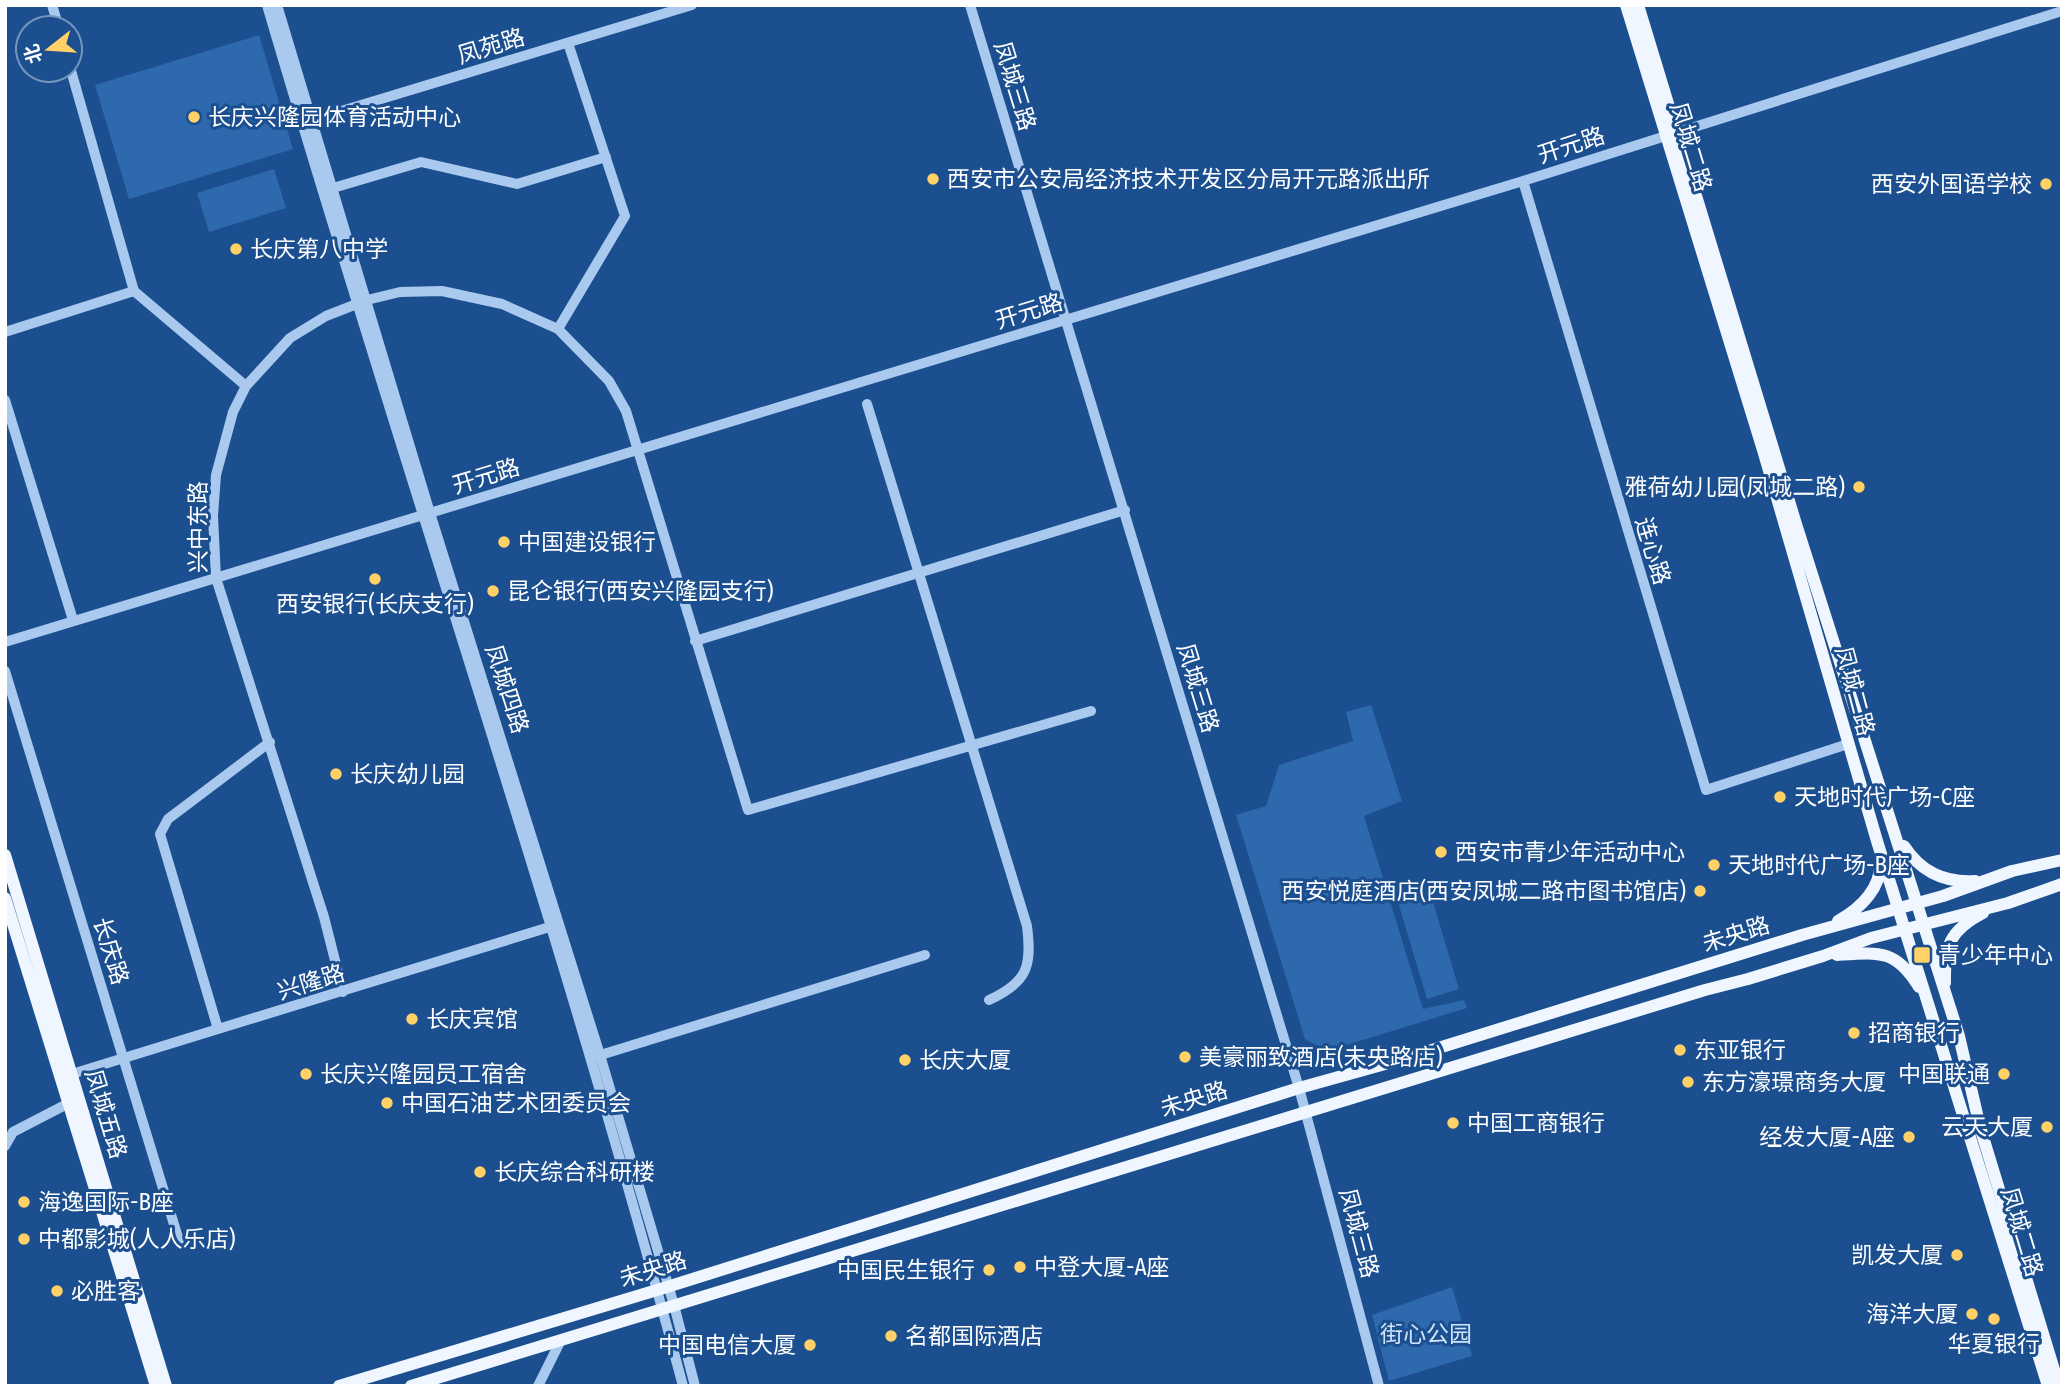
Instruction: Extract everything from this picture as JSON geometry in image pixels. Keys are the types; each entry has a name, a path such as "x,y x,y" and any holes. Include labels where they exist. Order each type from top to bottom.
{"main road":[{"name":"凤城二路","path":"1626,5 1671,134 1950,1007 1980,1127 2059,1386"},
{"name":"凤城二路","path":"1639,5 1671,134 1840,706 1848,744 2048,1386"},
{"path":"1889,816 1912,858 1926,871 1953,880 1985,880"},
{"path":"1825,928 1855,910 1874,888 1881,864 1877,841"},
{"name":"凤城五路","path":"5,855 166,1386"},
{"name":"未央路","path":"339,1386 662,1288 1299,1088 1403,1059 1825,928 1952,893 1985,880 2062,860"},
{"name":"未央路","path":"411,1386 1705,989 1823,956 1871,937 2008,903 2062,884"},
{"name":"凤城五路","path":"5,898 156,1386"},
{"path":"1950,1007 1945,984 1945,956 1951,940 1969,920 2008,903"},
{"path":"1823,956 1866,953 1887,955 1907,968 1933,1016"}],"street":[{"name":"凤城四路","path":"267,5 363,301 426,514 595,1057 662,1288 695,1386"},
{"name":"凤城四路","path":"277,5 306,122 333,188 363,301"},
{"name":"凤苑路","path":"306,122 692,5"},
{"name":"凤城三路","path":"970,5 1306,1111 1378,1386"},
{"name":"开元路","path":"5,642 1522,181 2062,11"},
{"path":"568,43 625,216 558,329 609,381 626,411 748,810 1091,711"},
{"path":"75,84 134,292 246,386"},
{"path":"333,188 422,162 517,184 606,157"},
{"name":"连心路","path":"1522,181 1706,790 1848,744"},
{"name":"兴中东路","path":"344,992 270,741 216,578 213,516 216,475 233,412 246,386 290,338 326,316 363,301 401,292 442,290 502,304 558,329"},
{"path":"5,332 134,292"},
{"path":"5,400 73,620"},
{"path":"867,404 1027,926 1031,953 1023,977 1004,993 989,1000"},
{"path":"695,641 1125,510"},
{"name":"长庆路","path":"5,670 180,1244"},
{"path":"218,1030 160,834 167,819 270,741"},
{"name":"兴隆路","path":"72,1074 555,926"},
{"path":"595,1057 925,955"},
{"path":"5,1146 13,1132 69,1103"},
{"name":"凤城四路","path":"668,1307 682,1386"},
{"path":"538,1386 561,1340"}],"green space":[{"name":"长庆兴隆园体育活动中心","path":"259,35 293,149 129,199 95,85"},
{"path":"274,169 286,208 209,232 197,193"},
{"path":"1371,705 1402,801 1364,816 1423,1009 1464,1000 1467,1008 1327,1051 1305,1039 1236,815 1266,806 1279,765 1353,741 1346,712"},
{"path":"1430,892 1459,989 1427,999 1398,902"},
{"name":"街心公园","path":"1452,1287 1472,1356 1389,1381 1372,1315"}],"place":[{"name":"长庆兴隆园体育活动中心","path":"194,117"},
{"name":"西安市公安局经济技术开发区分局开元路派出所","path":"933,179"},
{"name":"西安外国语学校","path":"2046,184"},
{"name":"长庆第八中学","path":"236,249"},
{"name":"雅荷幼儿园(凤城二路)","path":"1859,487"},
{"name":"中国建设银行","path":"504,542"},
{"name":"西安银行(长庆支行)","path":"375,579"},
{"name":"昆仑银行(西安兴隆园支行)","path":"493,591"},
{"name":"长庆幼儿园","path":"336,774"},
{"name":"天地时代广场-C座","path":"1780,797"},
{"name":"西安市青少年活动中心","path":"1441,852"},
{"name":"天地时代广场-B座","path":"1714,865"},
{"name":"西安悦庭酒店(西安凤城二路市图书馆店)","path":"1700,891"},
{"name":"青少年中心","path":"1922,955"},
{"name":"长庆宾馆","path":"412,1019"},
{"name":"招商银行","path":"1854,1033"},
{"name":"东亚银行","path":"1680,1050"},
{"name":"美豪丽致酒店(未央路店)","path":"1185,1057"},
{"name":"长庆大厦","path":"905,1060"},
{"name":"长庆兴隆园员工宿舍","path":"306,1074"},
{"name":"中国联通","path":"2004,1074"},
{"name":"东方濠璟商务大厦","path":"1688,1082"},
{"name":"中国石油艺术团委员会","path":"387,1103"},
{"name":"中国工商银行","path":"1453,1123"},
{"name":"云天大厦","path":"2047,1127"},
{"name":"经发大厦-A座","path":"1909,1137"},
{"name":"长庆综合科研楼","path":"480,1172"},
{"name":"海逸国际-B座","path":"24,1202"},
{"name":"中都影城(人人乐店)","path":"24,1239"},
{"name":"凯发大厦","path":"1957,1255"},
{"name":"中登大厦-A座","path":"1020,1267"},
{"name":"中国民生银行","path":"989,1270"},
{"name":"必胜客","path":"57,1291"},
{"name":"海洋大厦","path":"1972,1314"},
{"name":"华夏银行","path":"1994,1319"},
{"name":"名都国际酒店","path":"891,1336"},
{"name":"中国电信大厦","path":"810,1345"}]}
